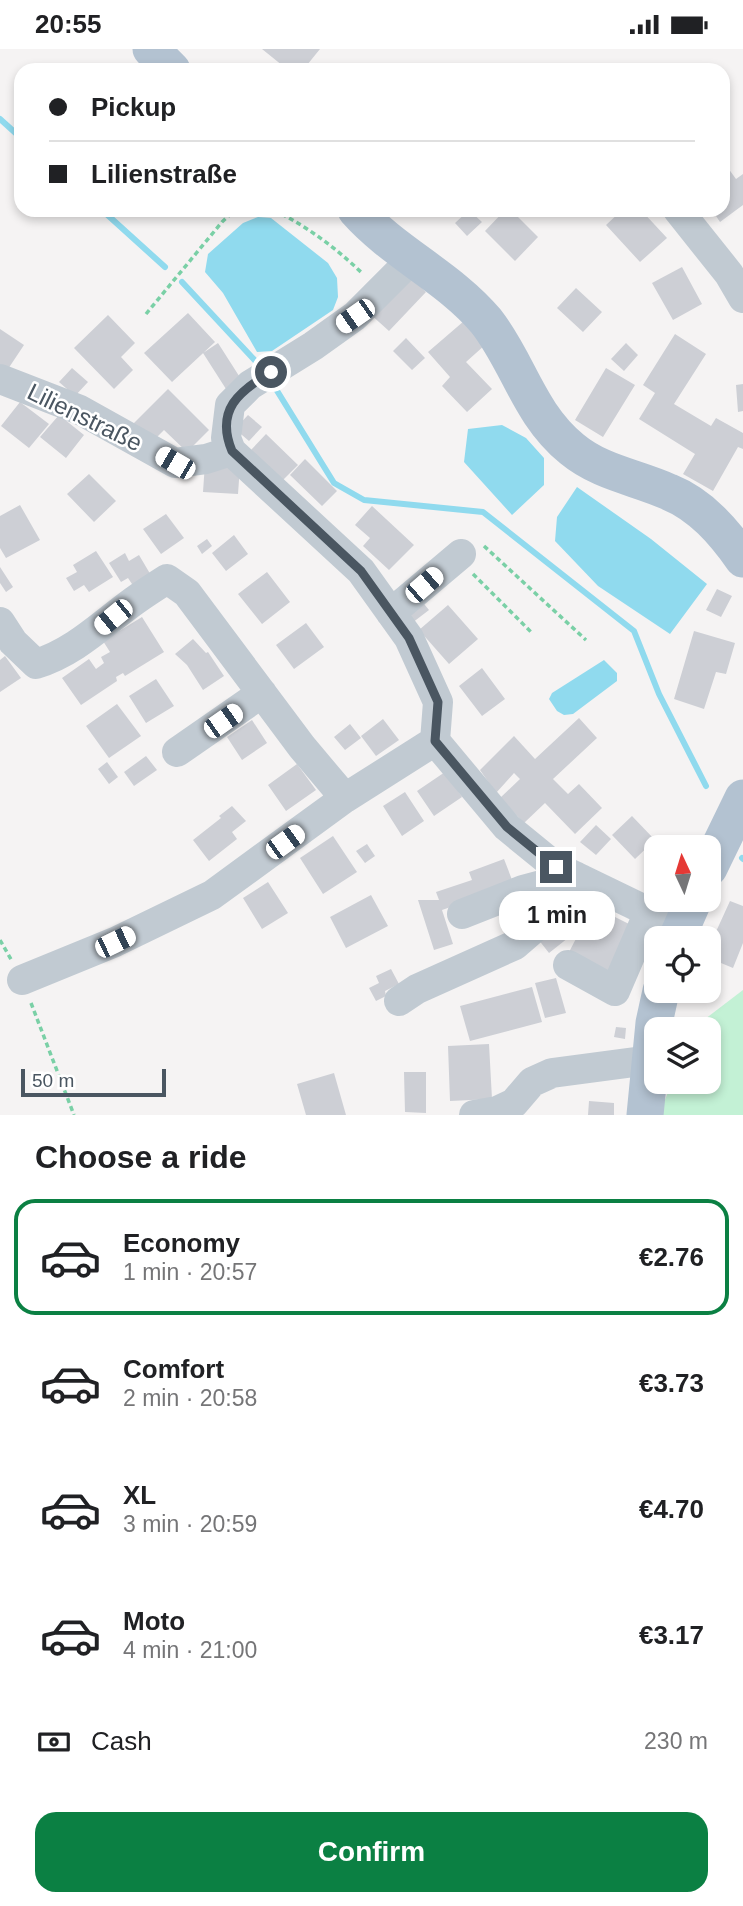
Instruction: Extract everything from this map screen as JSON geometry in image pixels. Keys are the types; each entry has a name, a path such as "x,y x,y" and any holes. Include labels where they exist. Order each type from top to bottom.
{"main road":[{"path":"151,49 165,63"},
{"path":"363,218 486,321 506,351 547,426 573,450 626,478 669,492 690,504 711,520 743,559"},
{"path":"721,844 743,799"},
{"path":"645,1115 647,1094"}],"street":[{"path":"684,217 729,274 743,299"},
{"path":"413,258 355,316 250,385 230,405 226,438 232,451 361,571 409,638 438,702 435,741 507,827 556,867 675,919 615,991 568,965"},
{"name":"Lilienstraße","path":"0,379 80,410 175,463 206,459 232,451"},
{"path":"391,613 459,556"},
{"path":"0,622 13,642 36,664 57,657 167,579 187,593 302,747 345,798"},
{"path":"177,752 262,693"},
{"path":"22,980 115,942 212,895 345,798 435,741"},
{"path":"462,914 523,890 578,878"},
{"path":"398,1002 417,989 515,945 552,913 578,878"},
{"path":"474,1115 497,1111 514,1103 532,1082 552,1073 644,1061"}],"path":[{"path":"146,314 227,217"},
{"path":"289,217 327,241 379,290"},
{"path":"532,633 459,556 477,540 586,640"},
{"path":"0,940 22,980 74,1115"}],"green space":[{"path":"743,990 743,1115 659,1115 667,1094 721,1094 721,1017 708,1017"}],"water":[{"path":"258,217 271,218 328,263 337,278 338,297 333,310 272,351 257,352 223,293 205,272 208,254 243,223"},
{"path":"502,425 526,438 544,458 544,485 512,515 464,462 468,429"},
{"path":"577,487 651,539 707,584 670,634 598,586 555,541 557,517"},
{"path":"604,660 617,673 617,681 573,714 564,715 557,711 549,699 552,693"}],"building":[{"path":"262,49 320,49 309,63 279,63"},
{"path":"730,171 736,179 743,174 743,205 730,215"},
{"path":"461,217 477,217 482,222 467,236 455,223"},
{"path":"498,217 518,217 538,237 515,261 485,231"},
{"path":"615,217 648,217 667,238 640,262 606,225"},
{"path":"682,267 702,304 673,320 652,283"},
{"path":"406,273 426,292 389,331 369,313"},
{"path":"576,288 602,312 583,332 557,308"},
{"path":"188,313 215,342 172,382 144,353"},
{"path":"108,315 135,343 121,357 133,370 114,389 74,348"},
{"path":"464,321 485,345 466,362 492,389 467,412 442,386 450,377 428,352"},
{"path":"0,329 24,345 8,369 0,364"},
{"path":"675,334 706,354 674,404 711,426 716,418 743,433 743,449 738,447 713,491 683,474 695,454 639,419 655,393 643,385"},
{"path":"406,338 425,358 412,370 393,351"},
{"path":"218,343 241,379 226,389 203,353"},
{"path":"626,343 638,355 624,371 611,359"},
{"path":"72,368 88,382 75,396 59,382"},
{"path":"606,368 635,385 603,437 575,420"},
{"path":"743,384 743,411 738,412 736,385"},
{"path":"168,389 209,430 187,452 164,430 152,442 133,424"},
{"path":"20,402 49,424 29,448 1,426"},
{"path":"59,415 84,435 66,458 40,437"},
{"path":"248,415 262,427 249,441 235,429"},
{"path":"266,434 298,465 282,481 251,450"},
{"path":"305,459 337,491 322,506 290,475"},
{"path":"205,463 240,466 238,494 203,492"},
{"path":"89,474 116,501 94,522 67,494"},
{"path":"20,505 40,540 6,558 0,548 0,516"},
{"path":"372,506 414,545 389,570 363,546 370,538 355,525"},
{"path":"166,514 184,538 161,554 143,529"},
{"path":"234,535 248,554 226,571 212,553"},
{"path":"207,539 212,546 202,554 197,546"},
{"path":"96,551 113,577 89,592 84,585 74,591 66,578 77,572 73,565"},
{"path":"125,553 129,561 139,555 152,577 134,587 128,578 121,582 109,563"},
{"path":"0,567 13,587 6,592 0,583"},
{"path":"267,572 290,602 262,624 238,594"},
{"path":"717,589 732,596 721,617 706,610"},
{"path":"420,599 429,610 412,623 403,612"},
{"path":"448,605 478,639 449,664 419,630"},
{"path":"142,617 164,652 125,676 123,673 116,677 117,681 81,705 62,678 89,659 96,669 104,663 101,657 110,652 103,641"},
{"path":"306,623 324,647 294,669 276,645"},
{"path":"694,631 735,643 726,674 716,672 704,709 674,699"},
{"path":"193,639 208,652 224,676 203,690 187,665 175,654"},
{"path":"5,656 21,678 0,692 0,660"},
{"path":"482,668 505,699 482,716 459,686"},
{"path":"156,679 174,706 146,723 129,696"},
{"path":"117,704 141,736 109,758 86,726"},
{"path":"579,718 597,738 553,779 568,794 579,784 602,808 575,834 545,803 524,823 500,798 520,779 514,773 496,793 480,770 514,736 535,759"},
{"path":"383,719 399,740 376,756 361,736"},
{"path":"252,720 267,743 242,760 227,737"},
{"path":"350,724 361,738 345,750 334,737"},
{"path":"146,756 157,770 134,786 124,772"},
{"path":"107,762 118,777 109,784 98,769"},
{"path":"297,764 316,790 286,811 268,785"},
{"path":"445,772 462,797 434,816 417,791"},
{"path":"405,792 424,821 402,836 383,806"},
{"path":"232,806 246,821 232,832 237,839 209,861 193,840"},
{"path":"632,816 650,835 644,835 644,850 635,859 612,835"},
{"path":"596,825 611,839 596,855 580,842"},
{"path":"333,836 357,872 323,894 300,858"},
{"path":"367,844 375,856 365,863 356,851"},
{"path":"504,859 514,885 442,910 453,944 434,950 418,900 439,900 436,892 472,880 469,872"},
{"path":"268,882 288,913 262,929 243,898"},
{"path":"371,895 388,926 346,948 330,917"},
{"path":"730,901 743,906 743,943 733,968 721,963 721,926 719,926"},
{"path":"593,906 635,927 610,975 568,954"},
{"path":"557,924 568,938 549,953 538,939"},
{"path":"391,969 399,984 385,991 386,996 376,1001 369,988 379,983 376,976"},
{"path":"556,978 566,1013 545,1018 535,983"},
{"path":"532,987 542,1022 470,1041 460,1006"},
{"path":"616,1027 626,1028 625,1039 614,1037"},
{"path":"489,1044 492,1099 450,1101 448,1046"},
{"path":"404,1072 426,1072 426,1113 405,1112"},
{"path":"334,1073 346,1115 306,1115 297,1084"},
{"path":"589,1101 614,1103 614,1115 588,1115"}],"waterway":[{"path":"0,119 14,132"},
{"path":"110,217 165,267"},
{"path":"182,282 262,368"},
{"path":"271,381 334,483 364,500 483,512 634,631 659,694 706,786"}],"route":[{"path":"271,372 250,385 230,405 226,438 232,451 361,571 409,638 438,702 435,741 507,827 556,867"}]}
